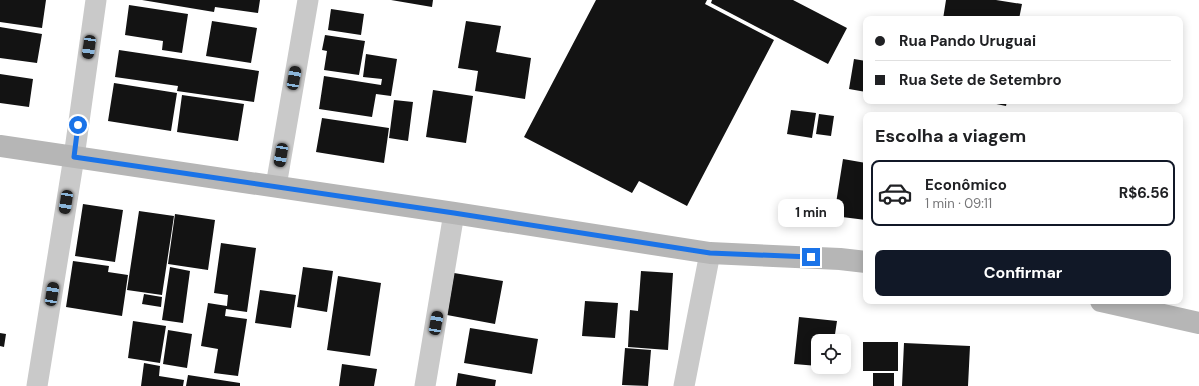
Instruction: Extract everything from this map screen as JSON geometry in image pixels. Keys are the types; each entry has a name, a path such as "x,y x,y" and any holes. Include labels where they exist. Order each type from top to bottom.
{"street":[{"path":"37,386 74,157 96,0"},
{"path":"276,186 308,0"},
{"path":"0,146 276,186 710,253 840,259 863,262"},
{"path":"425,386 454,213"},
{"path":"684,386 710,253"},
{"path":"1114,304 1199,323"}],"building":[{"path":"0,0 46,0 42,28 0,22"},
{"path":"142,0 260,0 258,13 215,7 214,12"},
{"path":"391,0 433,0 432,7"},
{"path":"596,0 707,0 705,4 774,40 687,206 639,181 632,193 524,137"},
{"path":"712,0 793,0 847,28 828,64 711,3"},
{"path":"946,0 996,0 1022,4 1020,16 943,16"},
{"path":"129,5 188,14 182,53 162,50 163,41 125,35"},
{"path":"331,9 364,14 361,35 328,30"},
{"path":"212,21 257,28 251,63 206,56"},
{"path":"466,21 501,26 496,52 531,58 525,99 475,91 478,71 458,68"},
{"path":"0,27 42,34 37,63 0,58"},
{"path":"325,35 365,41 359,75 324,70 327,51 322,50"},
{"path":"119,50 259,71 254,102 177,91 178,86 115,77"},
{"path":"366,54 397,59 391,96 376,94 372,117 319,109 324,76 381,85 382,79 363,77"},
{"path":"854,59 863,60 863,91 849,89"},
{"path":"0,74 33,79 29,107 0,103"},
{"path":"114,83 177,93 171,131 108,121"},
{"path":"433,90 473,96 466,143 426,137"},
{"path":"182,95 244,104 238,141 177,132"},
{"path":"394,100 413,102 408,141 389,138"},
{"path":"791,110 816,113 812,138 787,134"},
{"path":"819,114 834,116 831,136 816,134"},
{"path":"322,118 389,128 384,163 316,152"},
{"path":"843,159 863,162 863,220 834,216"},
{"path":"83,204 123,210 115,262 75,256"},
{"path":"139,211 174,216 162,295 127,290"},
{"path":"175,214 215,220 208,270 168,264"},
{"path":"221,243 256,248 247,312 226,309 225,316 247,319 238,376 214,373 218,349 201,346 208,303 227,306 228,295 214,293"},
{"path":"73,261 109,266 108,272 128,275 122,316 66,307"},
{"path":"170,267 190,271 183,323 162,320"},
{"path":"303,267 333,271 327,312 297,307"},
{"path":"641,271 673,273 668,350 628,347 630,310 638,311"},
{"path":"454,273 503,281 495,324 447,315"},
{"path":"338,276 381,283 370,356 327,350"},
{"path":"260,290 296,295 291,328 255,323"},
{"path":"144,294 162,297 161,307 142,304"},
{"path":"585,301 618,303 615,338 582,336"},
{"path":"799,317 837,321 835,334 811,334 811,365 794,364"},
{"path":"133,321 166,326 160,363 128,358"},
{"path":"470,328 538,339 532,374 464,363"},
{"path":"168,330 192,334 187,368 163,364"},
{"path":"0,333 6,334 4,347 0,346"},
{"path":"863,342 898,342 898,371 863,371"},
{"path":"904,343 970,346 968,386 902,386"},
{"path":"625,348 651,350 648,386 622,385"},
{"path":"144,363 160,366 159,376 184,380 183,386 141,386"},
{"path":"342,364 377,369 374,386 339,386"},
{"path":"458,373 496,380 495,386 456,386"},
{"path":"873,373 894,373 894,386 873,386"},
{"path":"188,375 240,383 240,386 186,386"}],"route":[{"path":"78,125 74,157 454,213 710,253 811,257"}]}
